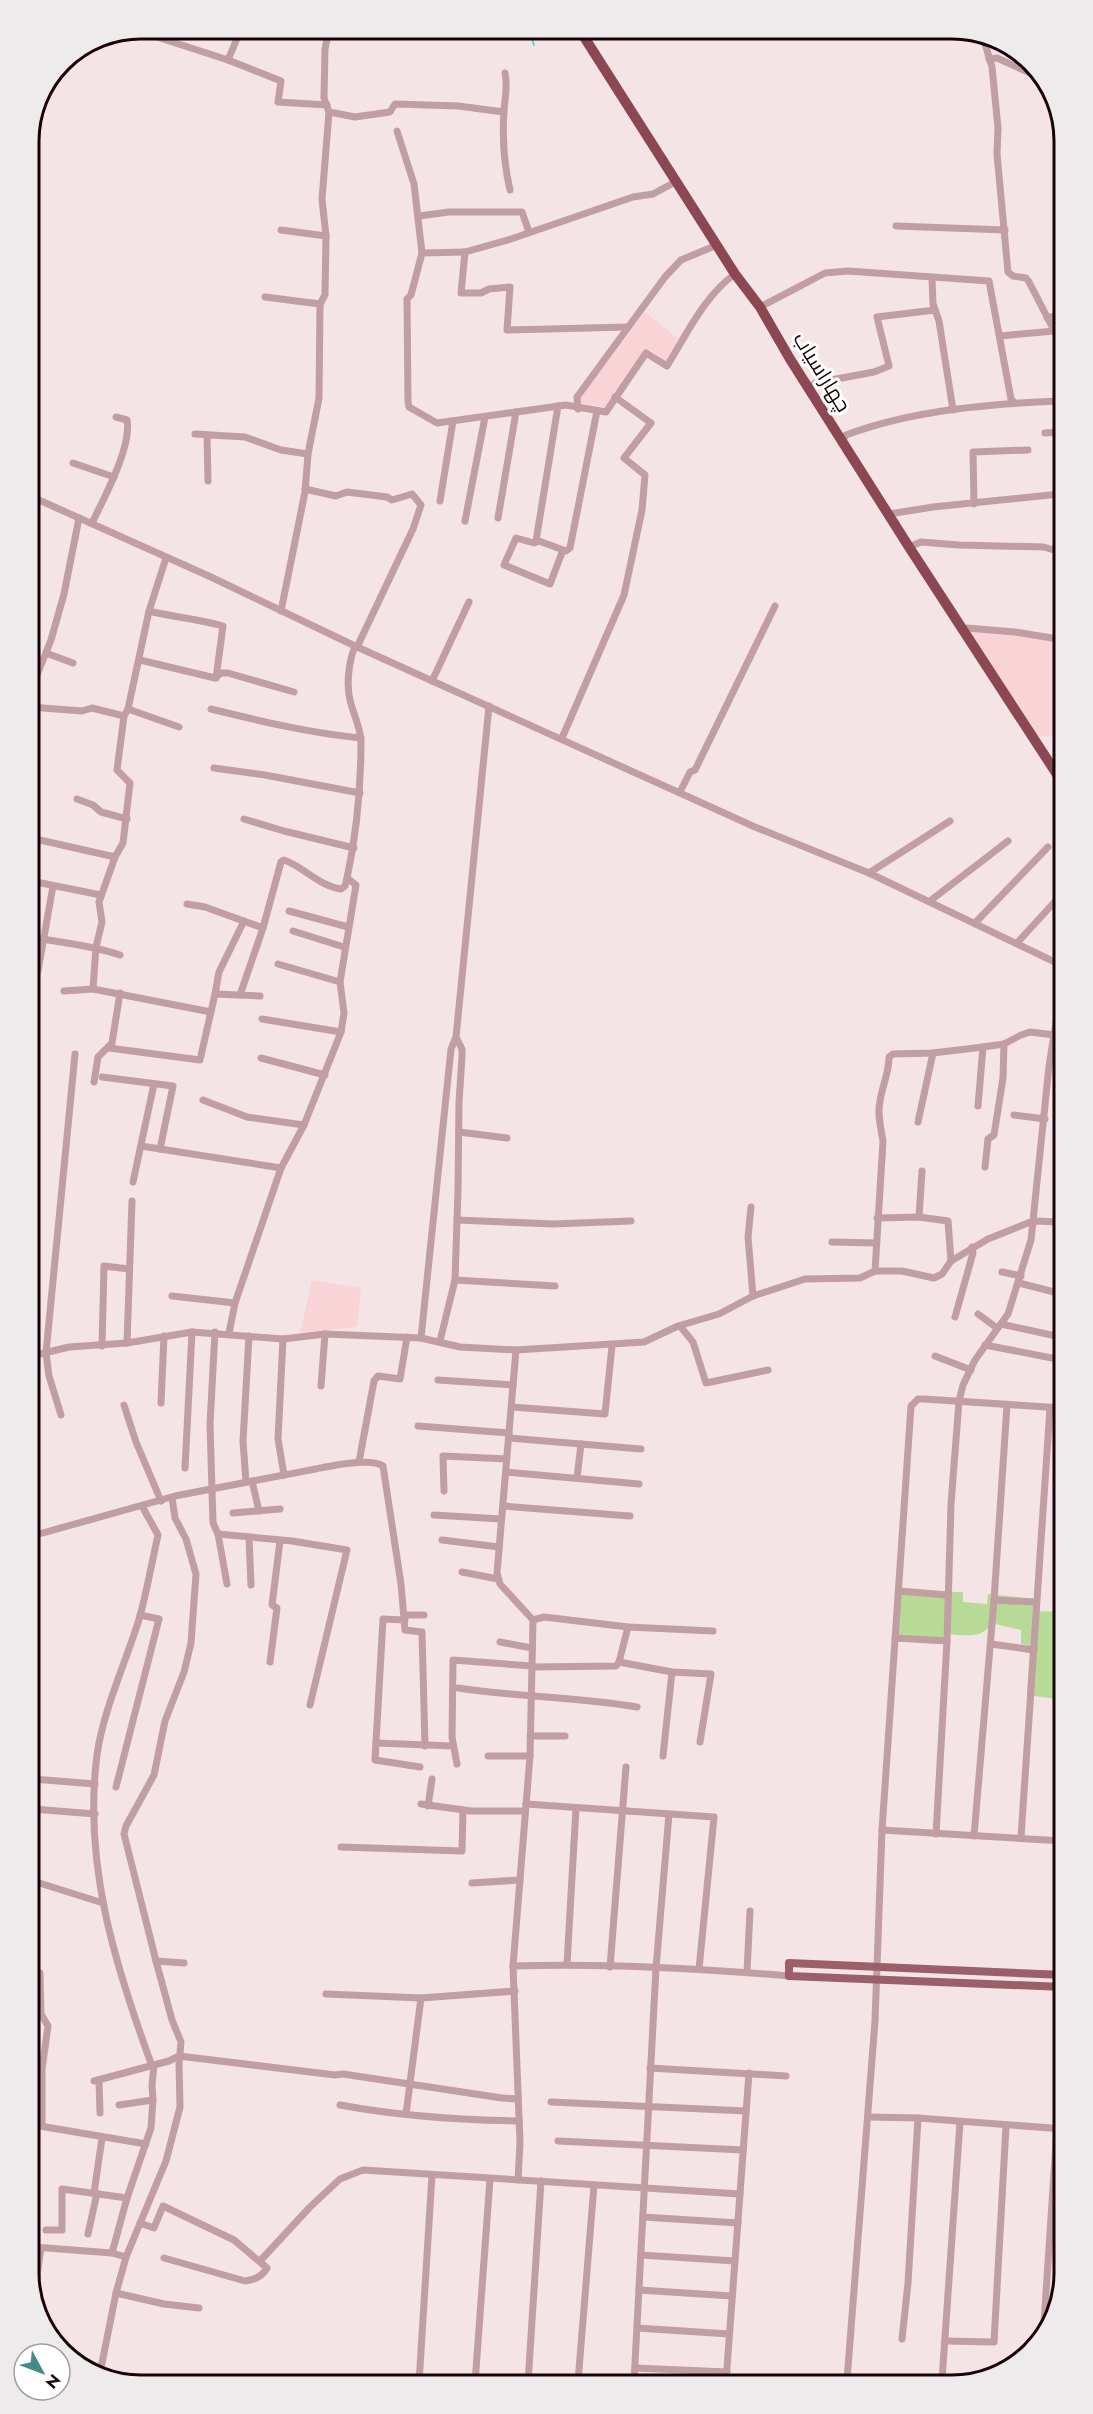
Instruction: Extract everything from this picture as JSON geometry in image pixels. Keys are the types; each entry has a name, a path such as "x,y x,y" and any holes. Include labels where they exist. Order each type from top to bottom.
{"highway":[{"name":"چهاراسیاب","path":"585,39 735,274 760,307 790,359 962,631 1054,769"}],"main road":[{"path":"1054,1975 789,1963 789,1976 1054,1987"}],"street":[{"path":"163,39 228,60 281,81 278,102 328,109 355,117 390,112 395,104 458,106 504,112"},
{"path":"228,60 237,39"},
{"path":"281,610 305,489 308,454 319,398 320,304 325,295 326,236 322,199 328,109 324,98 327,39"},
{"path":"985,45 995,92 998,128 997,154 1008,272 1013,276 1026,278 1054,331 1000,336"},
{"path":"989,59 998,58 1026,71"},
{"path":"505,73 507,85 504,112 504,166 510,190"},
{"path":"398,130 414,184 422,253 408,299 408,402 409,407 437,423 566,405 578,409 606,412 646,353 667,366 704,304 726,280 735,274"},
{"path":"422,253 465,252 633,197 653,194 677,181"},
{"path":"419,216 449,212 522,212 529,232"},
{"path":"896,226 1005,230"},
{"path":"281,230 326,236"},
{"path":"578,409 577,397 665,277 681,260 717,245"},
{"path":"465,252 460,293 481,293 489,289 510,287 507,330 628,327"},
{"path":"760,307 825,273 848,271 907,274 932,279 989,281 1011,399 1015,403"},
{"path":"932,279 935,310 939,321 953,410"},
{"path":"265,297 320,304"},
{"path":"810,389 815,383 874,372 889,366 877,317 935,310"},
{"path":"1047,318 1054,316"},
{"path":"562,738 624,595 642,510 645,475 624,458 651,423 615,397"},
{"path":"842,441 846,435 880,423 953,410 1015,403 1054,402"},
{"path":"536,541 558,406"},
{"path":"563,550 550,584 504,565 516,538 534,543 536,541 563,550 566,551 570,548 597,411"},
{"path":"498,518 516,412"},
{"path":"92,523 114,477 126,440 128,424 124,418 116,417"},
{"path":"465,521 485,417"},
{"path":"440,501 453,421"},
{"path":"1045,433 1054,432"},
{"path":"195,434 245,436 281,450 308,454"},
{"path":"207,435 208,481"},
{"path":"974,504 973,452 1028,450"},
{"path":"73,463 114,477"},
{"path":"240,995 263,927 281,862 284,860 309,876 335,888 341,889 345,886 354,848 360,793 361,738 349,697 349,674 356,646 413,529 421,505 412,494 392,500 387,497 347,492 336,496 305,489"},
{"path":"889,514 933,507 1054,495"},
{"path":"39,500 755,827 869,873 1054,962"},
{"path":"39,670 64,594 79,518"},
{"path":"909,547 921,542 1044,547 1054,550"},
{"path":"93,989 96,947 102,922 99,902 114,856 123,843 127,819 130,783 117,771 126,713 140,660 149,611 166,558"},
{"path":"432,681 469,602"},
{"path":"680,792 690,772 695,770 775,606"},
{"path":"149,611 223,626 216,678"},
{"path":"962,631 967,628 1005,631 1054,638"},
{"path":"46,653 73,663"},
{"path":"140,660 216,678"},
{"path":"216,678 221,673 228,673 294,692"},
{"path":"421,1338 451,1049 456,1037 489,706"},
{"path":"39,708 81,711 92,708 126,713 179,727"},
{"path":"211,709 315,733 361,738"},
{"path":"214,768 360,793"},
{"path":"77,799 93,805 101,812 127,819"},
{"path":"244,819 354,848"},
{"path":"869,873 950,821"},
{"path":"39,840 114,856"},
{"path":"930,901 1008,841"},
{"path":"975,923 1048,847"},
{"path":"229,1333 235,1303 281,1168 304,1125 341,1032 344,1013 340,982 356,885 347,878"},
{"path":"39,883 101,895"},
{"path":"39,965 53,886"},
{"path":"187,903 263,927"},
{"path":"1017,943 1054,903"},
{"path":"289,911 348,927"},
{"path":"109,1048 200,1060 219,972 243,921"},
{"path":"293,931 344,947"},
{"path":"39,939 96,947 120,955"},
{"path":"278,964 340,982"},
{"path":"64,991 93,989 211,1012"},
{"path":"94,1082 98,1057 112,1043 120,993"},
{"path":"215,994 260,996"},
{"path":"262,1019 341,1032"},
{"path":"876,1271 877,1218 883,1141 879,1126 879,1101 889,1071 889,1058 893,1054 933,1053 1004,1044 1030,1032 1054,1035"},
{"path":"440,1341 455,1280 462,1049 456,1037"},
{"path":"936,1834 951,1504 959,1401 963,1385 984,1345 1008,1314 1031,1240 1054,1043"},
{"path":"985,1167 988,1139 994,1135 1004,1078 1004,1044"},
{"path":"978,1106 983,1047"},
{"path":"918,1122 933,1053"},
{"path":"61,1415 49,1376 45,1353 75,1054"},
{"path":"261,1059 325,1075"},
{"path":"102,1077 173,1086 160,1149"},
{"path":"133,1182 154,1084"},
{"path":"203,1100 247,1117 304,1125"},
{"path":"1014,1115 1045,1119"},
{"path":"459,1132 507,1137"},
{"path":"141,1146 281,1168"},
{"path":"919,1217 922,1171"},
{"path":"127,1344 132,1201"},
{"path":"751,1206 748,1237 753,1296"},
{"path":"877,1218 919,1217 948,1221 951,1261"},
{"path":"457,1220 553,1224 631,1221"},
{"path":"39,1354 69,1347 127,1344 192,1332 283,1338 325,1334 407,1337 440,1341 460,1347 516,1350 612,1346 644,1342 680,1326 719,1314 753,1296 805,1279 860,1278 876,1271 902,1271 934,1278 942,1274 951,1261 972,1248 1033,1221 1054,1222"},
{"path":"832,1242 876,1243"},
{"path":"955,1317 974,1253 972,1248"},
{"path":"102,1346 104,1266 129,1269"},
{"path":"1002,1272 1054,1291"},
{"path":"455,1280 555,1286"},
{"path":"172,1296 235,1303"},
{"path":"978,1314 999,1326 1054,1336"},
{"path":"680,1326 693,1342 706,1383 768,1370"},
{"path":"185,1468 192,1332"},
{"path":"215,1332 210,1424 214,1489 213,1523 218,1534 227,1584"},
{"path":"321,1386 325,1334"},
{"path":"161,1403 164,1336"},
{"path":"249,1336 243,1441 249,1482 259,1511"},
{"path":"359,1462 374,1381 378,1376 400,1379 407,1337"},
{"path":"283,1338 278,1439 284,1475"},
{"path":"984,1345 1054,1358"},
{"path":"512,1407 605,1414 612,1346"},
{"path":"498,1579 516,1350"},
{"path":"935,1356 971,1370"},
{"path":"438,1380 513,1385"},
{"path":"847,2375 868,2117 877,1978 882,1830 911,1406 918,1399 1054,1407"},
{"path":"124,1405 136,1443 161,1501"},
{"path":"974,1836 991,1644 1007,1405"},
{"path":"1021,1837 1050,1407"},
{"path":"418,1426 641,1449"},
{"path":"577,1478 581,1444"},
{"path":"444,1491 443,1456 507,1459"},
{"path":"39,1532 214,1489 359,1462 378,1463 383,1466 406,1631 422,1632 425,1746"},
{"path":"506,1472 639,1484"},
{"path":"101,2367 116,2293 126,2257 166,2161 180,2107 181,2042 172,2020 124,1834 126,1826 154,1775 165,1721 184,1672 191,1643 196,1574 186,1539 175,1518 172,1498"},
{"path":"112,2253 127,2198 151,2128 153,2066 116,1962 103,1903 95,1854 95,1784 97,1753 140,1615 158,1535 142,1506"},
{"path":"503,1506 630,1516"},
{"path":"233,1513 280,1509"},
{"path":"434,1515 501,1519"},
{"path":"218,1534 347,1550 310,1705"},
{"path":"249,1538 251,1585"},
{"path":"442,1540 499,1547"},
{"path":"270,1662 277,1608 272,1605 274,1577 280,1541"},
{"path":"462,1572 498,1579 532,1620 530,1756 513,1966 519,2180"},
{"path":"899,1591 948,1596"},
{"path":"994,1600 1036,1602"},
{"path":"116,1787 159,1619 140,1615"},
{"path":"420,1767 376,1762 376,1743 383,1619 424,1615"},
{"path":"532,1620 544,1617 628,1627 713,1631"},
{"path":"457,1764 453,1746 453,1660 532,1667 616,1666 628,1627"},
{"path":"895,1638 946,1641"},
{"path":"500,1642 532,1648"},
{"path":"991,1644 1034,1650"},
{"path":"619,1662 672,1672 711,1674 700,1742"},
{"path":"663,1756 672,1672"},
{"path":"458,1688 496,1694 594,1700 637,1707"},
{"path":"530,1736 566,1736"},
{"path":"376,1743 453,1746"},
{"path":"488,1756 530,1756"},
{"path":"610,1967 626,1767"},
{"path":"39,1779 95,1784"},
{"path":"432,1779 425,1805 463,1810 576,1808 714,1817 699,1969"},
{"path":"567,1964 576,1808"},
{"path":"39,1809 95,1814"},
{"path":"341,1847 462,1851 463,1810"},
{"path":"634,2375 656,1968 669,1814"},
{"path":"882,1830 1054,1840"},
{"path":"472,1884 520,1880"},
{"path":"39,1883 103,1903"},
{"path":"747,1972 750,1911"},
{"path":"156,1961 184,1963"},
{"path":"513,1966 567,1964 699,1969 789,1976"},
{"path":"39,1994 40,1973"},
{"path":"326,1994 421,1998 515,1991"},
{"path":"406,2114 421,1998"},
{"path":"39,2017 48,2026 39,2111"},
{"path":"100,2113 96,2080 153,2066 179,2056 410,2084 502,2098 518,2098"},
{"path":"650,2068 786,2076"},
{"path":"727,2375 749,2073"},
{"path":"119,2105 153,2100"},
{"path":"550,2102 746,2111"},
{"path":"340,2105 379,2112 519,2121"},
{"path":"868,2117 918,2118 1054,2129"},
{"path":"902,2339 908,2283 918,2118"},
{"path":"942,2375 960,2122"},
{"path":"39,2125 146,2144"},
{"path":"945,2341 994,2342 1006,2126"},
{"path":"88,2234 102,2138"},
{"path":"558,2141 743,2150"},
{"path":"260,2261 310,2207 340,2179 363,2170 740,2194"},
{"path":"420,2375 432,2175"},
{"path":"476,2375 490,2179"},
{"path":"529,2375 541,2181"},
{"path":"579,2375 594,2185"},
{"path":"46,2229 62,2230 62,2189 127,2198"},
{"path":"140,2223 154,2228 163,2206 188,2216 204,2228 224,2234 267,2268 264,2273 245,2281 164,2258"},
{"path":"1045,2316 1054,2210"},
{"path":"643,2217 738,2223"},
{"path":"39,2247 112,2253 126,2257"},
{"path":"641,2255 735,2261"},
{"path":"639,2290 732,2296"},
{"path":"116,2293 164,2304 199,2308"},
{"path":"637,2328 729,2334"},
{"path":"634,2368 727,2372"}],"shaded area":[{"path":"645,312 682,342 667,362 651,350 620,391 612,409 577,402"},
{"path":"967,628 1054,638 1054,737 1033,736"},
{"path":"312,1280 361,1288 357,1327 300,1333"}],"green space":[{"path":"899,1591 963,1592 963,1602 987,1604 988,1594 1033,1599 1033,1611 1054,1612 1054,1699 1027,1695 1030,1646 1021,1644 1021,1630 991,1623 987,1629 977,1634 944,1634 943,1642 895,1638"}],"waterway":[{"path":"532,39 534,45"}]}
